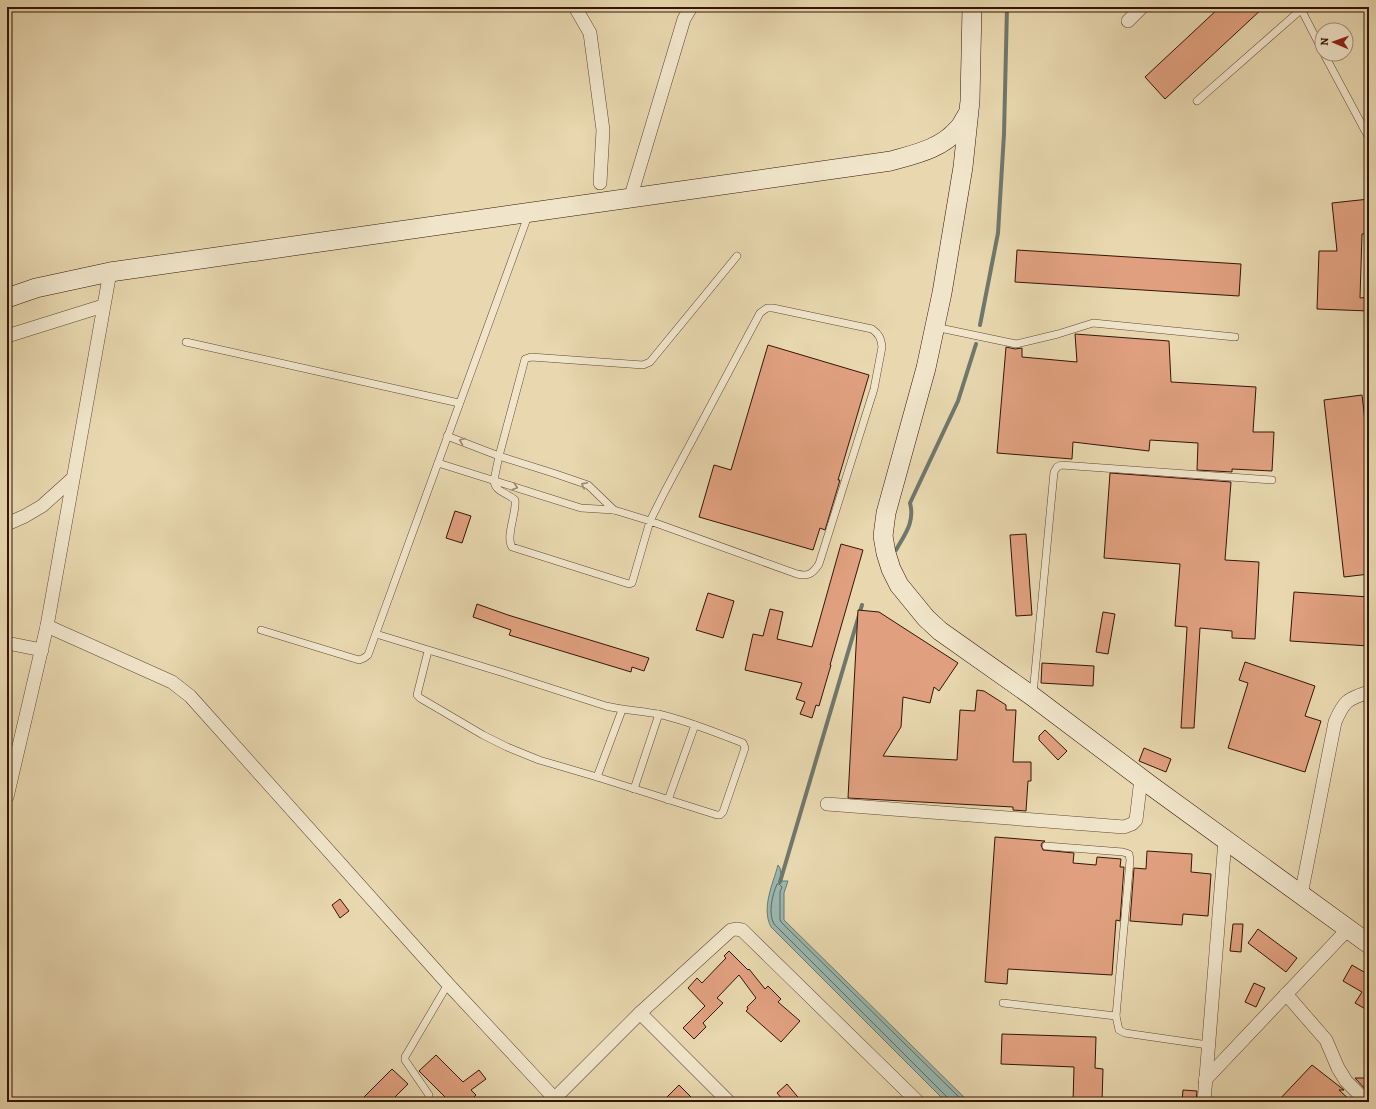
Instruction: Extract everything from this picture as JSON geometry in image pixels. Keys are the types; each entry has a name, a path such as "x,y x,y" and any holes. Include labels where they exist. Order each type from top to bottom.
{"street":[{"path":"575,7 590,33 603,130 600,183"},
{"path":"630,199 684,20 691,7"},
{"path":"972,7 970,101 963,167 935,327 924,375 886,513 883,536 891,569 899,585 926,618 940,631 1032,696 1141,779 1369,944"},
{"path":"1128,21 1142,7"},
{"path":"7,298 36,288 110,272 891,162 928,151 946,141 958,129 968,112"},
{"path":"7,797 47,626 110,272"},
{"path":"7,336 103,306"},
{"path":"7,524 42,506 72,479"},
{"path":"47,626 172,682 190,696 554,1101 640,1013 731,930 736,929 742,930 918,1102"},
{"path":"7,644 42,650"},
{"path":"1301,895 1335,722 1339,712 1346,702 1354,697 1369,692"},
{"path":"827,804 1124,827 1132,824 1136,820 1141,779"},
{"path":"1206,1100 1205,1080 1225,840"},
{"path":"1205,1080 1348,929"},
{"path":"1286,994 1326,1040 1338,1068 1346,1081 1366,1102"},
{"path":"640,1013 729,1102"}],"lane":[{"path":"1197,101 1303,8 1314,32"},
{"path":"1328,62 1369,138"},
{"path":"261,630 359,660 368,655 529,213"},
{"path":"438,463 494,480 581,508 614,510 650,521 797,574 804,575 811,573 819,564 874,389 882,347 878,333 872,329 773,308 767,308 760,313 650,521 632,583 629,584 512,547 509,541 516,506 515,500 495,486 494,480 499,456 525,359 531,357 643,365 650,362 737,256"},
{"path":"935,327 1016,344 1058,334 1093,323 1235,337"},
{"path":"186,342 459,403"},
{"path":"447,436 499,456 588,485 614,510"},
{"path":"1032,696 1054,472 1058,467 1061,465 1272,480"},
{"path":"376,634 507,674 595,703 622,710 659,714 695,725 744,743 745,748 723,812 720,815 717,815 539,760 483,735 417,695 417,690 428,651"},
{"path":"597,777 622,710"},
{"path":"634,789 659,714"},
{"path":"668,800 695,725"},
{"path":"1046,846 1123,852 1129,854 1130,860 1116,1016 1119,1030 1125,1033 1208,1046"},
{"path":"426,1102 429,1099 429,1095 405,1060 405,1057 448,984"},
{"path":"1003,1003 1116,1016"}],"water":[{"path":"778,865 780,868 782,881 788,881 784,893 784,920 969,1102 946,1102 771,927 767,912 769,896"}],"building":[{"path":"1220,7 1264,7 1165,99 1145,77"},
{"path":"1369,199 1369,233 1362,234 1360,298 1369,297 1369,311 1317,309 1319,251 1337,251 1332,203"},
{"path":"1017,250 1241,264 1239,296 1015,282"},
{"path":"1075,334 1169,341 1171,382 1256,387 1253,432 1274,432 1272,471 1232,469 1232,472 1197,470 1198,443 1150,440 1149,451 1073,442 1072,459 997,453 1006,347 1015,349 1022,348 1022,357 1077,362"},
{"path":"768,345 869,375 825,530 820,528 813,550 699,517 714,465 731,470"},
{"path":"1362,395 1369,455 1369,574 1344,577 1324,400"},
{"path":"1110,473 1231,482 1225,560 1259,562 1255,639 1232,638 1232,631 1200,628 1194,728 1181,728 1187,627 1175,626 1180,564 1104,558"},
{"path":"455,511 471,516 462,543 446,538"},
{"path":"1026,534 1032,615 1016,616 1010,535"},
{"path":"841,544 863,550 819,706 816,705 812,718 800,714 805,702 796,699 802,683 745,670 753,634 763,636 770,609 783,612 777,639 812,647"},
{"path":"1294,592 1369,597 1369,646 1290,641"},
{"path":"708,593 734,601 723,638 696,630"},
{"path":"477,604 508,615 649,658 644,671 632,667 631,672 509,635 511,630 473,617"},
{"path":"858,610 879,612 958,663 939,691 934,687 930,703 903,697 901,727 883,756 957,760 960,710 975,711 977,690 984,691 1006,705 1006,710 1016,710 1013,762 1031,762 1031,781 1028,781 1026,811 1013,810 1013,807 848,798"},
{"path":"1103,612 1115,614 1108,654 1096,652"},
{"path":"1245,662 1315,686 1305,716 1321,721 1305,772 1228,748 1248,683 1239,680"},
{"path":"1042,663 1094,666 1093,686 1041,683"},
{"path":"1045,730 1067,751 1058,760 1039,740 1039,736"},
{"path":"1144,748 1171,759 1166,772 1139,761"},
{"path":"995,837 1045,841 1041,845 1043,850 1074,853 1073,863 1096,865 1097,857 1121,859 1120,867 1124,867 1120,921 1116,920 1112,975 1008,969 1007,984 985,982"},
{"path":"1147,851 1192,854 1191,872 1211,874 1208,916 1183,914 1182,925 1130,921 1134,868 1146,869"},
{"path":"340,899 349,911 340,918 332,905"},
{"path":"1233,924 1243,924 1241,952 1230,951"},
{"path":"1258,929 1297,958 1286,972 1248,943"},
{"path":"729,951 748,970 749,969 765,989 768,986 781,999 778,1002 800,1021 781,1042 746,1011 748,1009 747,1007 756,998 739,975 717,998 723,1003 703,1023 706,1027 694,1039 683,1028 705,1006 688,988 697,978 702,983 726,958 724,956"},
{"path":"1352,965 1369,975 1369,1011 1355,1003 1362,992 1343,981"},
{"path":"1254,983 1265,988 1256,1007 1245,1002"},
{"path":"1002,1034 1096,1037 1095,1068 1103,1069 1102,1102 1073,1102 1074,1067 1001,1064"},
{"path":"436,1055 463,1082 479,1070 486,1079 471,1090 476,1095 469,1102 450,1102 419,1071"},
{"path":"1312,1065 1344,1090 1339,1090 1352,1102 1277,1102"},
{"path":"392,1069 408,1084 390,1102 359,1102"},
{"path":"1355,1078 1369,1078 1369,1091 1367,1091"},
{"path":"787,1084 802,1102 785,1102 777,1093"},
{"path":"679,1085 696,1102 662,1102"},
{"path":"1183,1090 1197,1091 1196,1102 1182,1102"}],"waterway":[{"path":"980,325 998,233 1004,134 1007,7"},
{"path":"896,550 906,533 910,522 910,503 958,401 976,344"},
{"path":"780,882 862,605"}]}
